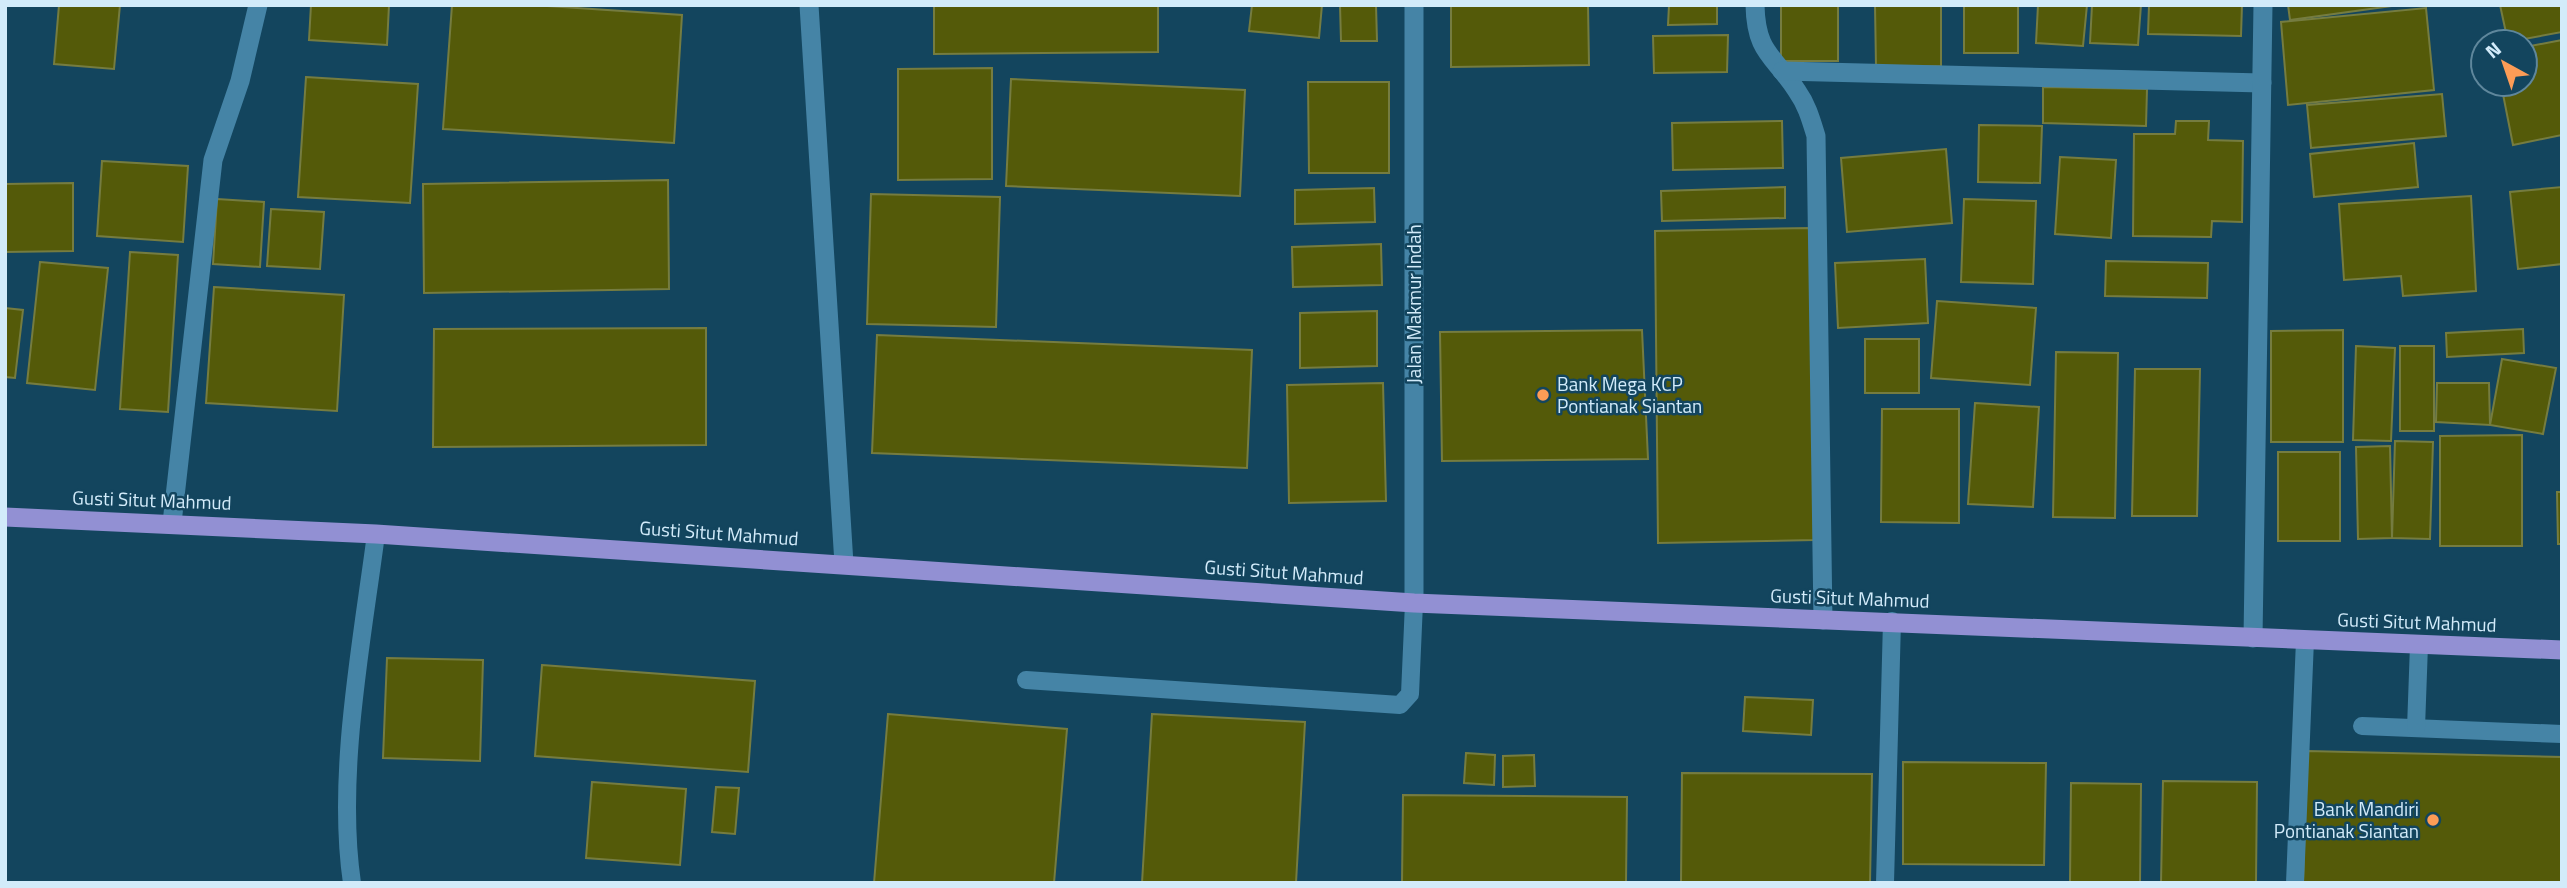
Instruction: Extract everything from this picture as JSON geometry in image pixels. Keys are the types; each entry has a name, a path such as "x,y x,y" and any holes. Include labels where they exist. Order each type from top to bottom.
{"highway":[{"name":"Gusti Situt Mahmud","path":"5,517 376,534 1414,603 2562,650"}],"street":[{"path":"172,523 212,170 240,81 258,5"},
{"path":"809,5 834,564"},
{"name":"Jalan Makmur Indah","path":"1414,5 1414,603"},
{"path":"1755,5 1755,28 1763,49 1809,110 1816,136 1823,620"},
{"path":"2253,638 2263,5"},
{"path":"1782,71 2262,83"}],"lane":[{"path":"352,883 347,831 354,697 376,534"},
{"path":"1026,680 1400,705 1410,694 1414,603"},
{"path":"1885,883 1892,621"},
{"path":"2295,883 2305,640"},
{"path":"2416,728 2419,645"},
{"path":"2362,726 2562,734"}],"building":[{"path":"59,5 120,5 114,69 54,64"},
{"path":"311,5 389,5 387,45 309,40"},
{"path":"452,5 532,5 682,15 674,143 443,129"},
{"path":"934,5 1158,5 1158,52 934,54"},
{"path":"1252,5 1322,5 1319,38 1249,31"},
{"path":"1340,5 1376,5 1377,41 1341,41"},
{"path":"1451,5 1588,5 1589,65 1451,67"},
{"path":"1669,5 1717,5 1717,24 1668,25"},
{"path":"1781,5 1838,5 1838,61 1781,61"},
{"path":"1875,5 1941,5 1941,66 1876,67"},
{"path":"1964,5 2018,5 2018,53 1964,53"},
{"path":"2038,5 2087,5 2083,46 2036,43"},
{"path":"2092,5 2141,5 2138,45 2090,43"},
{"path":"2149,5 2242,5 2241,36 2148,34"},
{"path":"2288,5 2399,5 2290,20"},
{"path":"2500,5 2562,5 2562,32 2539,36 2539,28 2505,28"},
{"path":"2426,8 2434,90 2288,105 2281,22"},
{"path":"1728,35 1727,72 1654,73 1653,36"},
{"path":"2562,40 2562,135 2513,145 2504,98 2539,98 2539,44"},
{"path":"992,68 992,179 898,180 898,69"},
{"path":"306,77 418,84 410,203 298,197"},
{"path":"1011,79 1245,90 1240,196 1006,186"},
{"path":"1308,82 1389,82 1389,173 1309,173"},
{"path":"2043,87 2147,89 2146,126 2043,123"},
{"path":"2442,94 2446,136 2311,148 2307,105"},
{"path":"1782,121 1783,168 1673,170 1672,123"},
{"path":"2176,121 2209,121 2208,140 2243,141 2242,222 2212,221 2211,237 2133,236 2134,134 2175,134"},
{"path":"1979,125 2042,126 2040,183 1978,182"},
{"path":"2414,143 2418,187 2314,197 2310,154"},
{"path":"1946,149 1952,223 1847,232 1841,158"},
{"path":"2060,157 2116,160 2111,238 2055,234"},
{"path":"102,161 188,166 183,242 97,236"},
{"path":"668,180 669,289 424,293 423,184"},
{"path":"73,183 73,251 5,252 5,184"},
{"path":"1785,187 1785,218 1662,221 1661,191"},
{"path":"2562,187 2562,264 2518,269 2510,192"},
{"path":"1374,188 1375,222 1295,224 1295,190"},
{"path":"871,194 1000,197 996,327 867,324"},
{"path":"2471,196 2476,291 2403,296 2401,276 2344,280 2339,204"},
{"path":"217,199 264,202 260,267 213,264"},
{"path":"1964,199 2036,201 2033,284 1961,282"},
{"path":"271,209 324,212 320,269 267,266"},
{"path":"1810,228 1814,540 1658,543 1655,231"},
{"path":"1381,244 1382,285 1293,287 1292,247"},
{"path":"130,252 178,255 168,412 120,409"},
{"path":"1925,259 1928,323 1838,328 1835,263"},
{"path":"2106,261 2208,263 2207,298 2105,296"},
{"path":"40,262 108,268 95,390 27,383"},
{"path":"214,287 344,295 337,411 206,403"},
{"path":"1937,301 2036,308 2030,385 1931,378"},
{"path":"5,308 23,310 15,378 5,377"},
{"path":"1377,311 1377,366 1300,368 1300,313"},
{"path":"706,328 706,445 433,447 434,329"},
{"path":"2523,329 2524,353 2447,357 2446,333"},
{"name":"Bank Mega KCP Pontianak Siantan","path":"1642,330 1648,459 1442,461 1440,332"},
{"path":"2343,330 2343,442 2271,442 2271,331"},
{"path":"877,335 1252,350 1247,468 872,453"},
{"path":"1865,339 1919,339 1919,393 1865,393"},
{"path":"2356,346 2395,348 2391,441 2353,440"},
{"path":"2400,346 2434,346 2434,431 2400,431"},
{"path":"2056,352 2118,353 2115,518 2053,517"},
{"path":"2502,359 2556,368 2543,434 2490,425"},
{"path":"2135,369 2200,369 2197,516 2132,516"},
{"path":"1383,383 1386,501 1289,503 1287,385"},
{"path":"2437,383 2489,383 2490,425 2436,422"},
{"path":"1975,403 2039,407 2033,507 1968,504"},
{"path":"1882,409 1959,409 1959,523 1881,522"},
{"path":"2522,435 2522,546 2440,546 2440,436"},
{"path":"2395,441 2433,442 2430,539 2392,538"},
{"path":"2390,446 2392,538 2358,539 2356,447"},
{"path":"2278,452 2340,452 2340,541 2278,541"},
{"path":"2557,492 2562,492 2562,544 2558,544"},
{"path":"387,658 483,660 480,761 383,758"},
{"path":"542,665 755,681 748,772 535,756"},
{"path":"1745,697 1813,700 1811,735 1743,731"},
{"path":"888,714 1067,729 1054,883 874,883"},
{"path":"1152,714 1305,722 1296,883 1142,883"},
{"name":"Bank Mandiri Pontianak Siantan","path":"2307,751 2562,757 2562,883 2303,882"},
{"path":"1466,753 1495,755 1494,785 1464,783"},
{"path":"1534,755 1535,786 1503,787 1503,756"},
{"path":"1903,762 2046,763 2044,865 1903,864"},
{"path":"1682,773 1872,774 1870,883 1681,883"},
{"path":"2163,781 2257,782 2256,883 2161,883"},
{"path":"592,782 686,789 680,865 586,858"},
{"path":"2071,783 2141,784 2140,883 2070,883"},
{"path":"716,787 739,788 735,834 712,832"},
{"path":"1403,795 1627,797 1626,883 1402,883"}],"place":[{"name":"Bank Mega KCP Pontianak Siantan","path":"1543,395"},
{"name":"Bank Mandiri Pontianak Siantan","path":"2433,820"}]}
